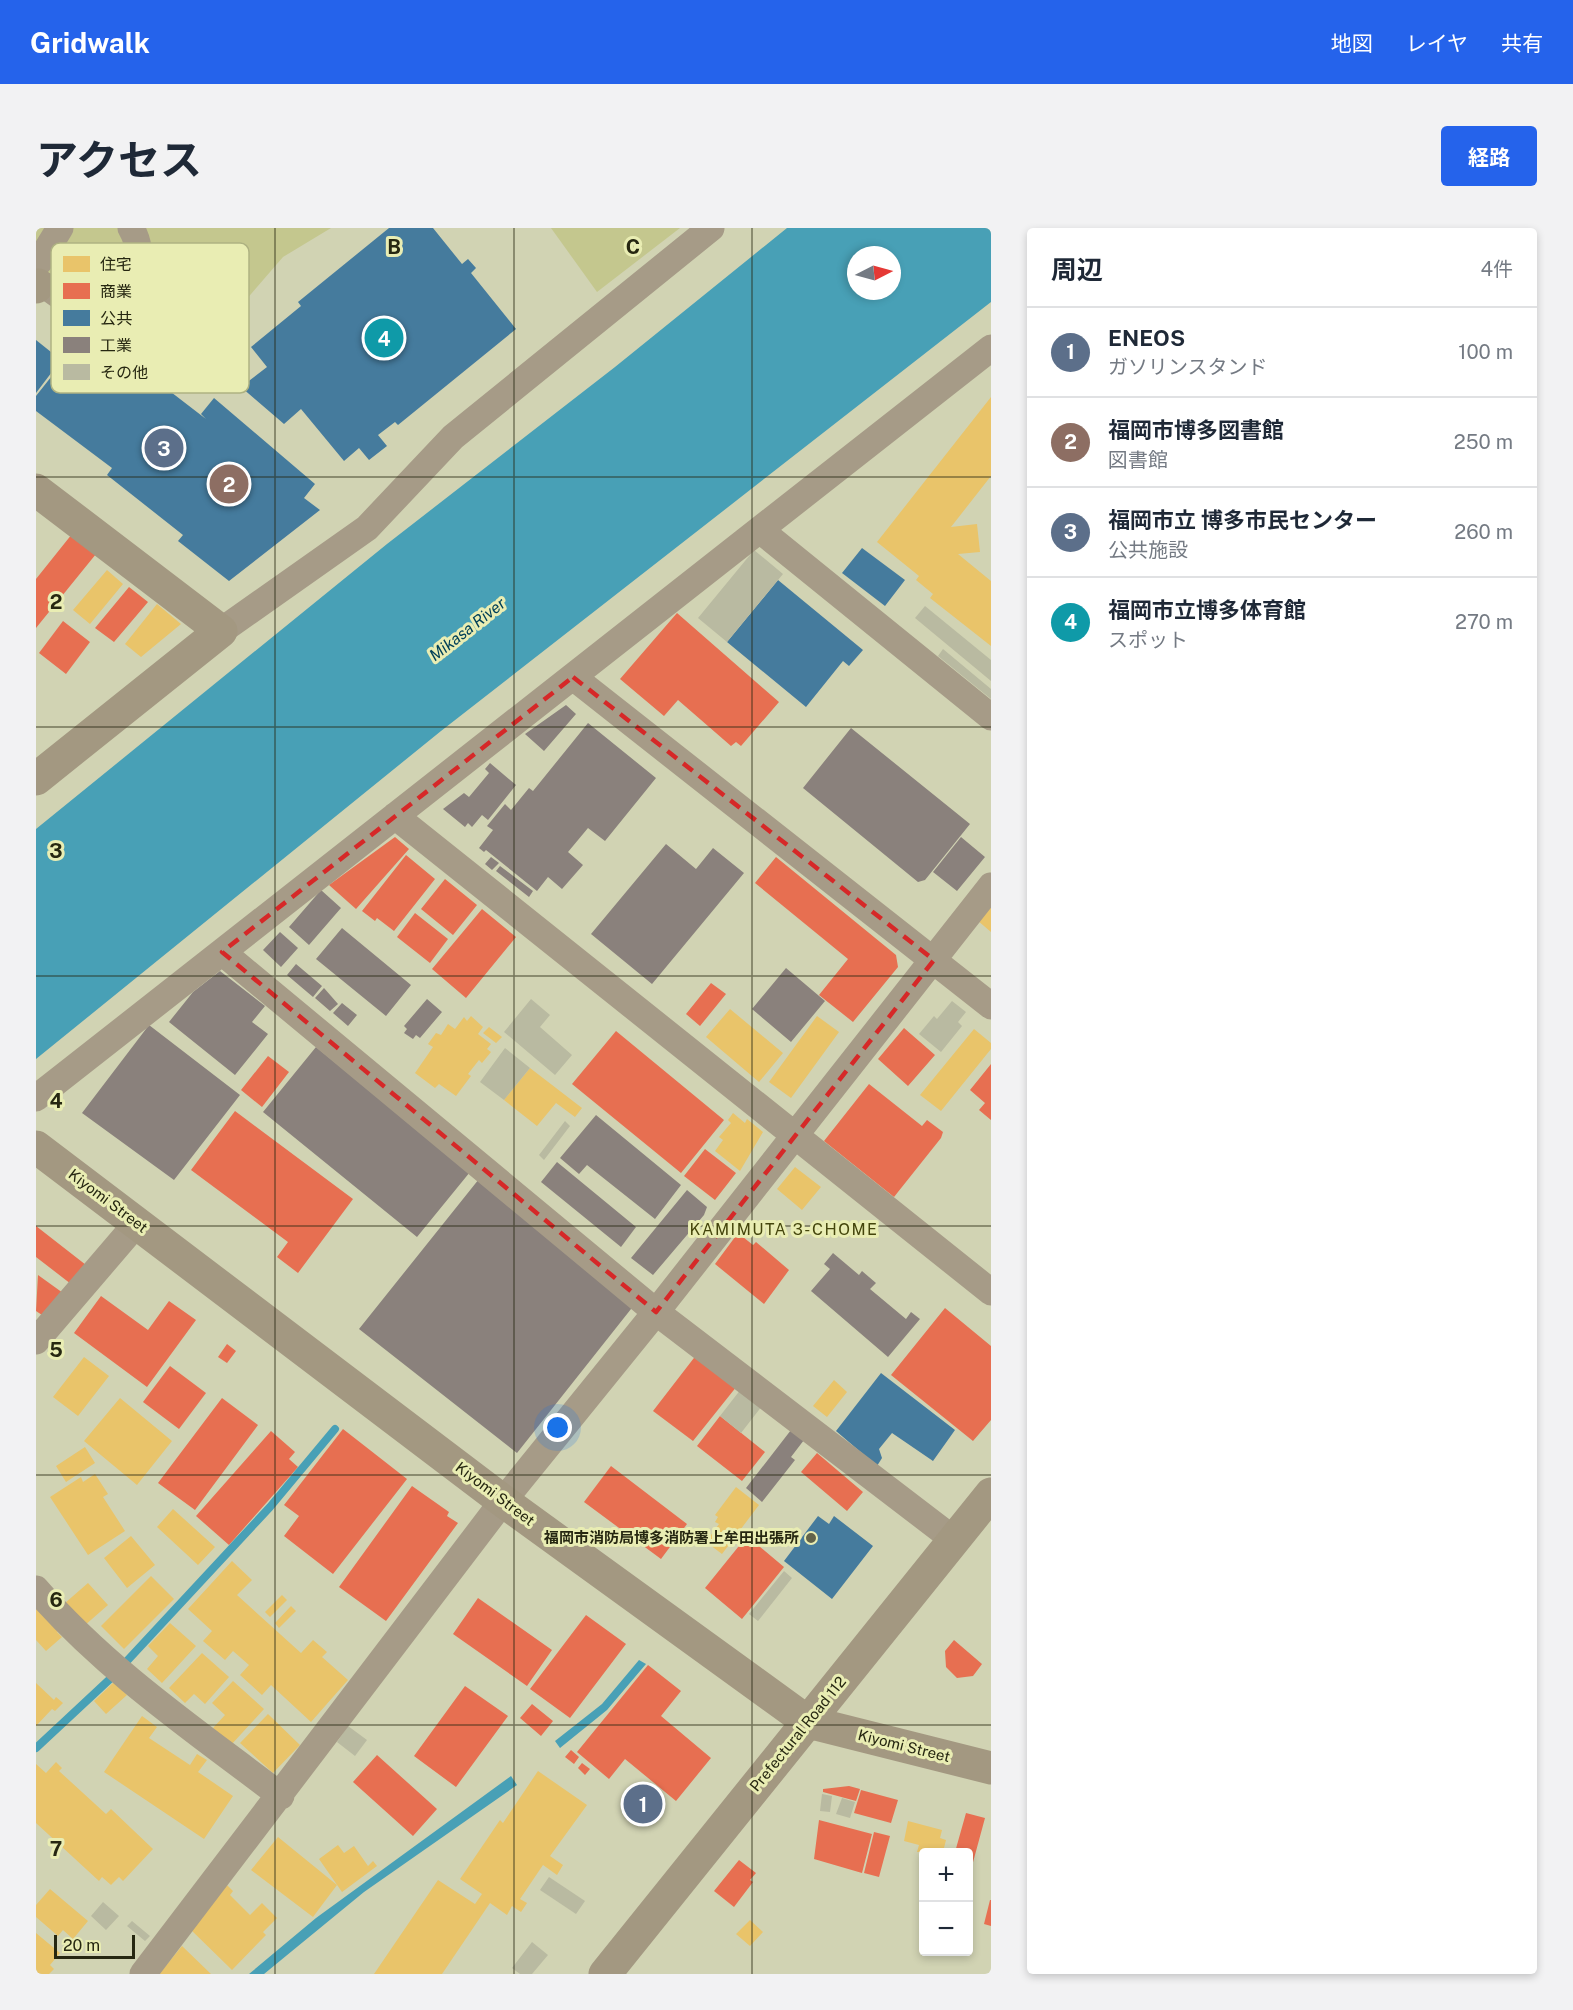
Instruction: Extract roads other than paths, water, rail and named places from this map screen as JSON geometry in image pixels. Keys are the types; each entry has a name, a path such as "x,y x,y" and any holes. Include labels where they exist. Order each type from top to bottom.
{"street":[{"path":"54,243 60,228"},
{"path":"131,228 134,243"},
{"path":"36,779 221,631 367,528 453,436 711,228"},
{"path":"39,281 51,251"},
{"path":"36,1098 991,348"},
{"path":"36,490 221,631"},
{"path":"760,530 991,717"},
{"path":"573,677 991,1006"},
{"path":"395,816 991,1292"},
{"path":"143,1974 281,1796 503,1501 656,1312 991,886"},
{"path":"222,952 656,1312 953,1539"},
{"name":"Kiyomi Street","path":"36,1147 503,1501 807,1722 991,1768"},
{"path":"36,1341 137,1223"},
{"name":"Prefectural Road 112","path":"605,1974 991,1494"},
{"path":"36,1589 60,1617 114,1667 281,1796"}],"water":[{"name":"Mikasa River","path":"787,228 991,228 991,302 441,731 36,1059 36,829 387,544 615,367"},
{"path":"639,1660 646,1664 607,1710 560,1748 555,1741 602,1704"},
{"path":"511,1776 517,1785 364,1892 264,1974 249,1974 316,1918"}],"waterway":[{"path":"126,1662 270,1507 335,1429"},
{"path":"36,1748 110,1679"}],"place":[{"name":"福岡市立博多体育館","path":"384,338"},
{"name":"福岡市立 博多市民センター","path":"164,448"},
{"name":"福岡市博多図書館","path":"229,484"},
{"name":"福岡市消防局博多消防署上牟田出張所","path":"811,1538"},
{"name":"ENEOS","path":"643,1804"}],"district":[{"name":"KAMIMUTA 3-CHOME","path":"784,1229"}]}
